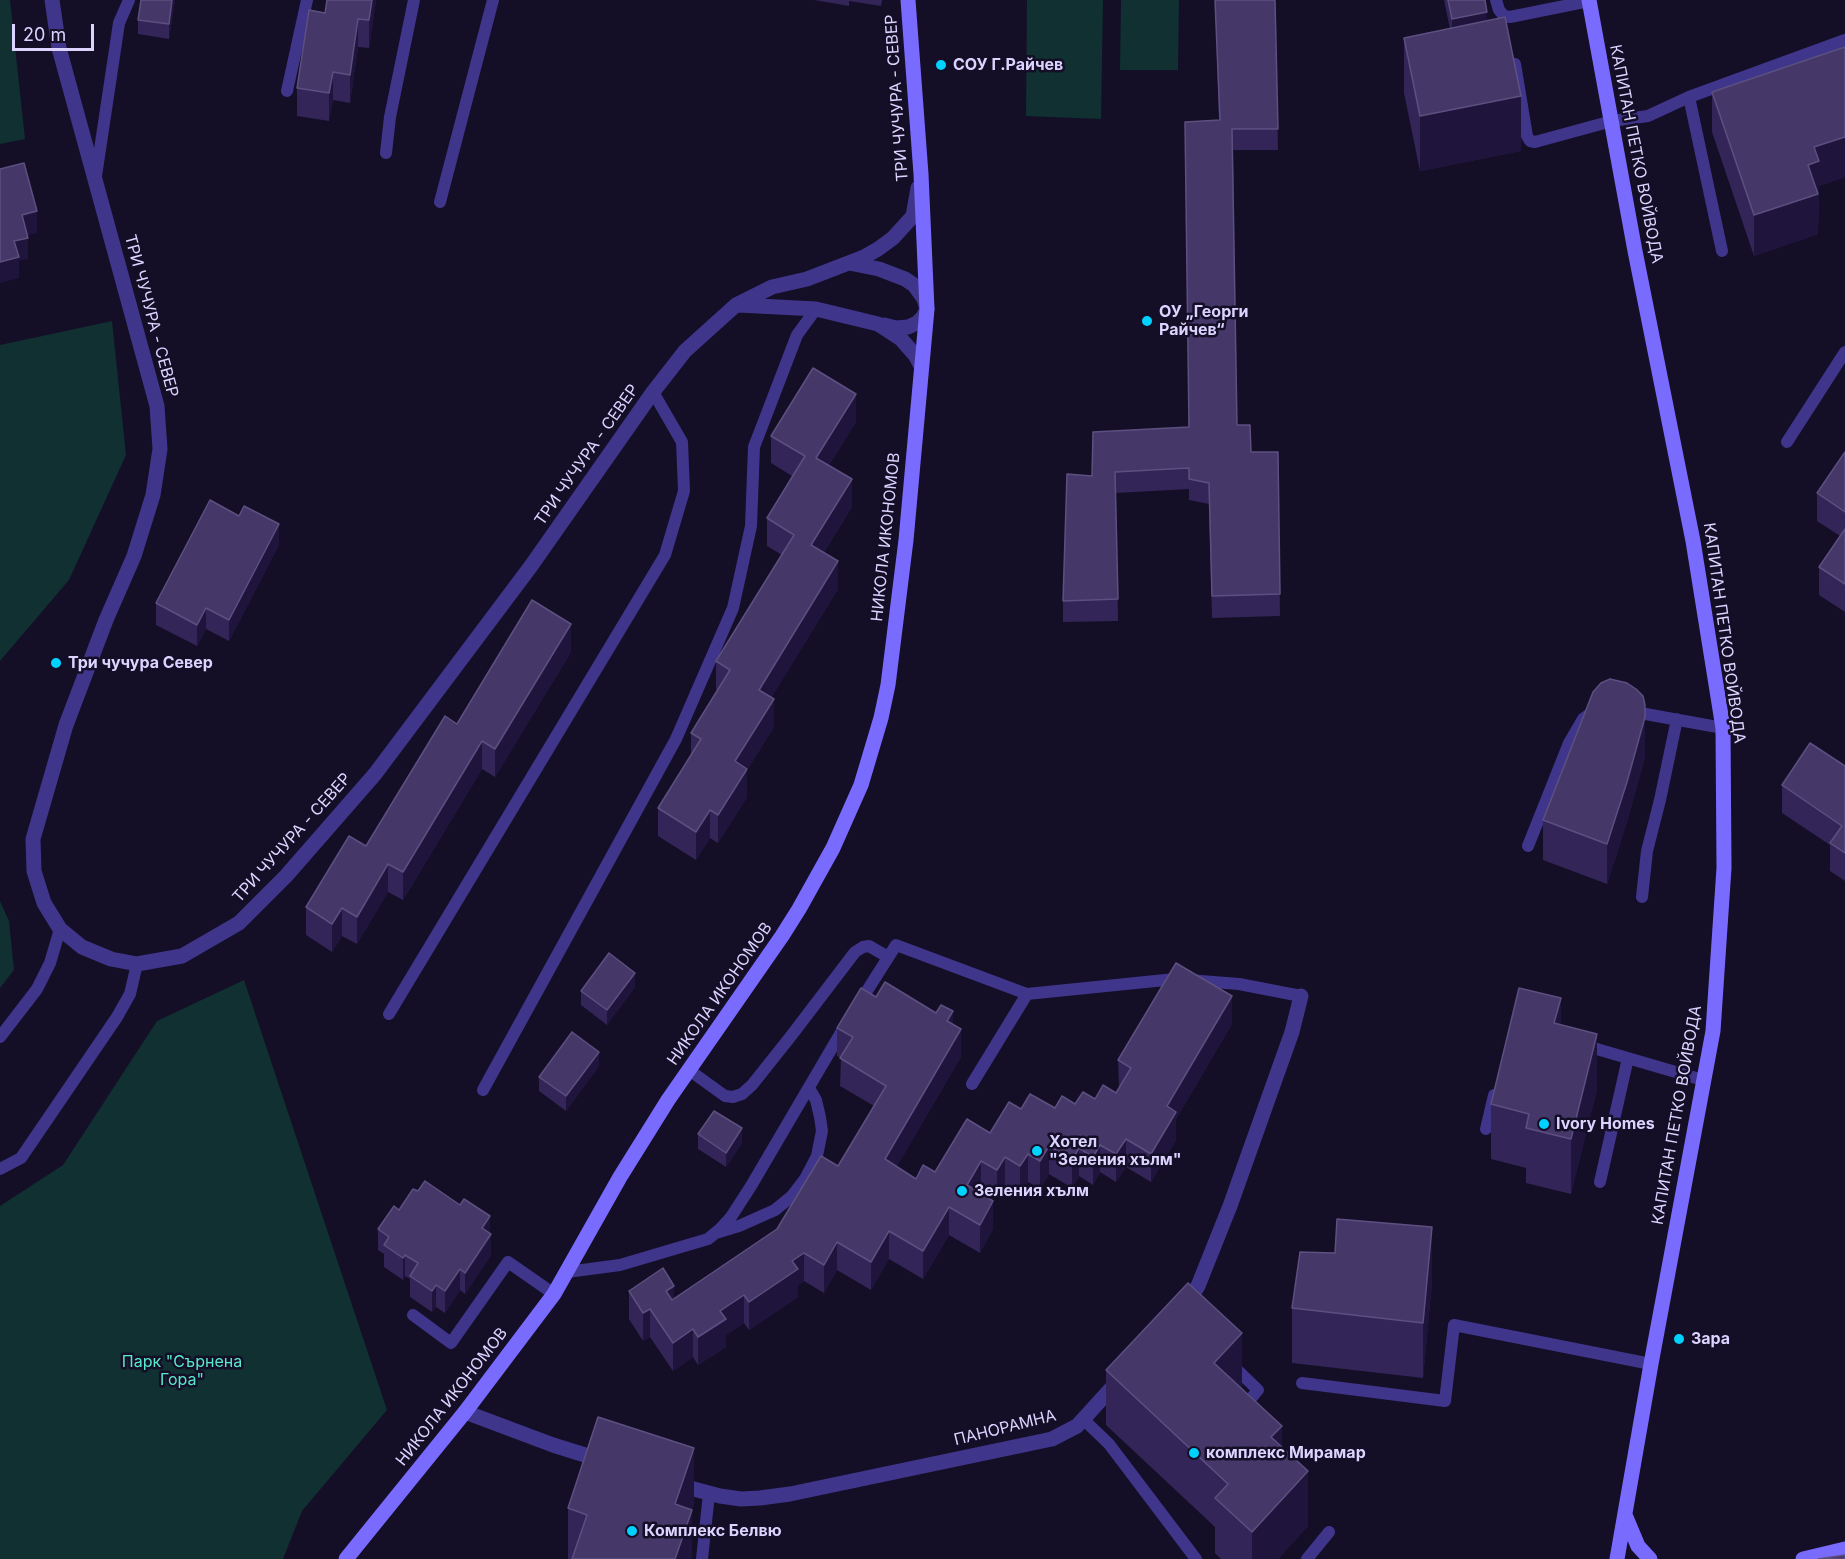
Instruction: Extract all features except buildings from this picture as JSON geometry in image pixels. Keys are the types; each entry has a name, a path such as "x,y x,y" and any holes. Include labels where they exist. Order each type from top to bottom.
{"street":[{"name":"ТРИ ЧУЧУРА - СЕВЕР","path":"52,0 59,48 157,406 160,449 153,495 134,556 106,620 66,725 33,839 34,871 44,903 60,929 82,947 111,958 137,964 182,956 239,923 286,876 375,774 531,566 653,392 685,351 736,305 772,287 807,279 878,249 906,226 913,216 921,174"},
{"name":"ТРИ ЧУЧУРА - СЕВЕР","path":"908,0 921,174 927,309 921,366"},
{"name":"КАПИТАН ПЕТКО ВОЙВОДА","path":"1589,0 1635,251 1694,542 1723,728 1723,891 1713,1031 1617,1559"},
{"path":"736,305 816,309 896,328 908,327 923,317 927,309 920,292 905,279 879,269 849,263"},
{"path":"878,324 901,339 921,366"},
{"name":"НИКОЛА ИКОНОМОВ","path":"346,1559 465,1412 554,1294 620,1177 689,1070 800,909 832,848 861,785 878,729 888,685 906,540 921,366"},
{"path":"1183,1319 1230,1206 1292,1032 1301,996"},
{"name":"ПАНОРАМНА","path":"661,1480 709,1494 741,1499 789,1494 1052,1439 1071,1430 1131,1367"},
{"path":"465,1412 553,1445 618,1466"},
{"path":"1624,1512 1634,1539 1650,1559"},
{"path":"1803,1559 1845,1549"}],"lane":[{"path":"95,177 119,23 129,0"},
{"path":"287,91 307,0"},
{"path":"386,153 390,117 414,0"},
{"path":"440,202 494,0"},
{"path":"1496,0 1499,10 1504,16 1510,17 1589,0"},
{"path":"1515,64 1525,128 1530,141 1535,142 1612,121 1648,116 1689,97 1845,40"},
{"path":"1689,97 1722,251"},
{"path":"483,1090 676,739 733,608 751,526 754,447 797,335 816,309"},
{"path":"1787,442 1845,352"},
{"path":"389,1014 664,555 684,491 682,442 653,392"},
{"path":"1528,846 1569,743 1583,719 1594,711 1602,709"},
{"path":"1618,709 1723,728"},
{"path":"1642,897 1647,851 1677,719"},
{"path":"0,1037 37,989 50,963 60,929"},
{"path":"567,1272 620,1265 708,1239 715,1233 730,1217 751,1186 896,945 1027,994 1175,979 1239,984 1301,996"},
{"path":"689,1070 725,1096 738,1097 752,1085 855,952 869,946 888,957"},
{"path":"0,1169 21,1158 117,1017 130,994 137,964"},
{"path":"972,1084 1027,994"},
{"path":"1572,1042 1703,1080"},
{"path":"1599,1182 1628,1058"},
{"path":"1486,1129 1497,1083"},
{"path":"715,1233 740,1226 775,1210 792,1196 805,1179 817,1156 822,1131 816,1101 808,1088"},
{"path":"413,1315 451,1343 508,1262 554,1294"},
{"path":"1302,1383 1445,1401 1454,1325 1651,1364"},
{"path":"1218,1353 1258,1390 1238,1414"},
{"path":"1083,1419 1109,1444 1196,1559"},
{"path":"702,1559 709,1494"},
{"path":"1307,1559 1329,1532"}],"green space":[{"path":"0,0 10,0 25,139 0,144"},
{"path":"1027,0 1103,0 1101,119 1026,116"},
{"path":"1121,0 1179,0 1178,70 1120,70"},
{"path":"112,321 126,455 69,580 0,661 0,345"},
{"path":"0,901 9,921 14,970 0,988"},
{"name":"Парк \"Сърнена Гора\"","path":"244,980 387,1410 302,1511 283,1559 0,1559 0,1206 63,1165 157,1021"}],"place":[{"name":"СОУ Г.Райчев","path":"941,65"},
{"name":"ОУ „Георги Райчев“","path":"1147,321"},
{"name":"Три чучура Север","path":"56,663"},
{"name":"Ivory Homes","path":"1544,1124"},
{"name":"Хотел \"Зеления хълм\"","path":"1037,1151"},
{"name":"Зеления хълм","path":"962,1191"},
{"name":"Зара","path":"1679,1339"},
{"name":"комплекс Мирамар","path":"1194,1453"},
{"name":"Комплекс Белвю","path":"632,1531"}]}
